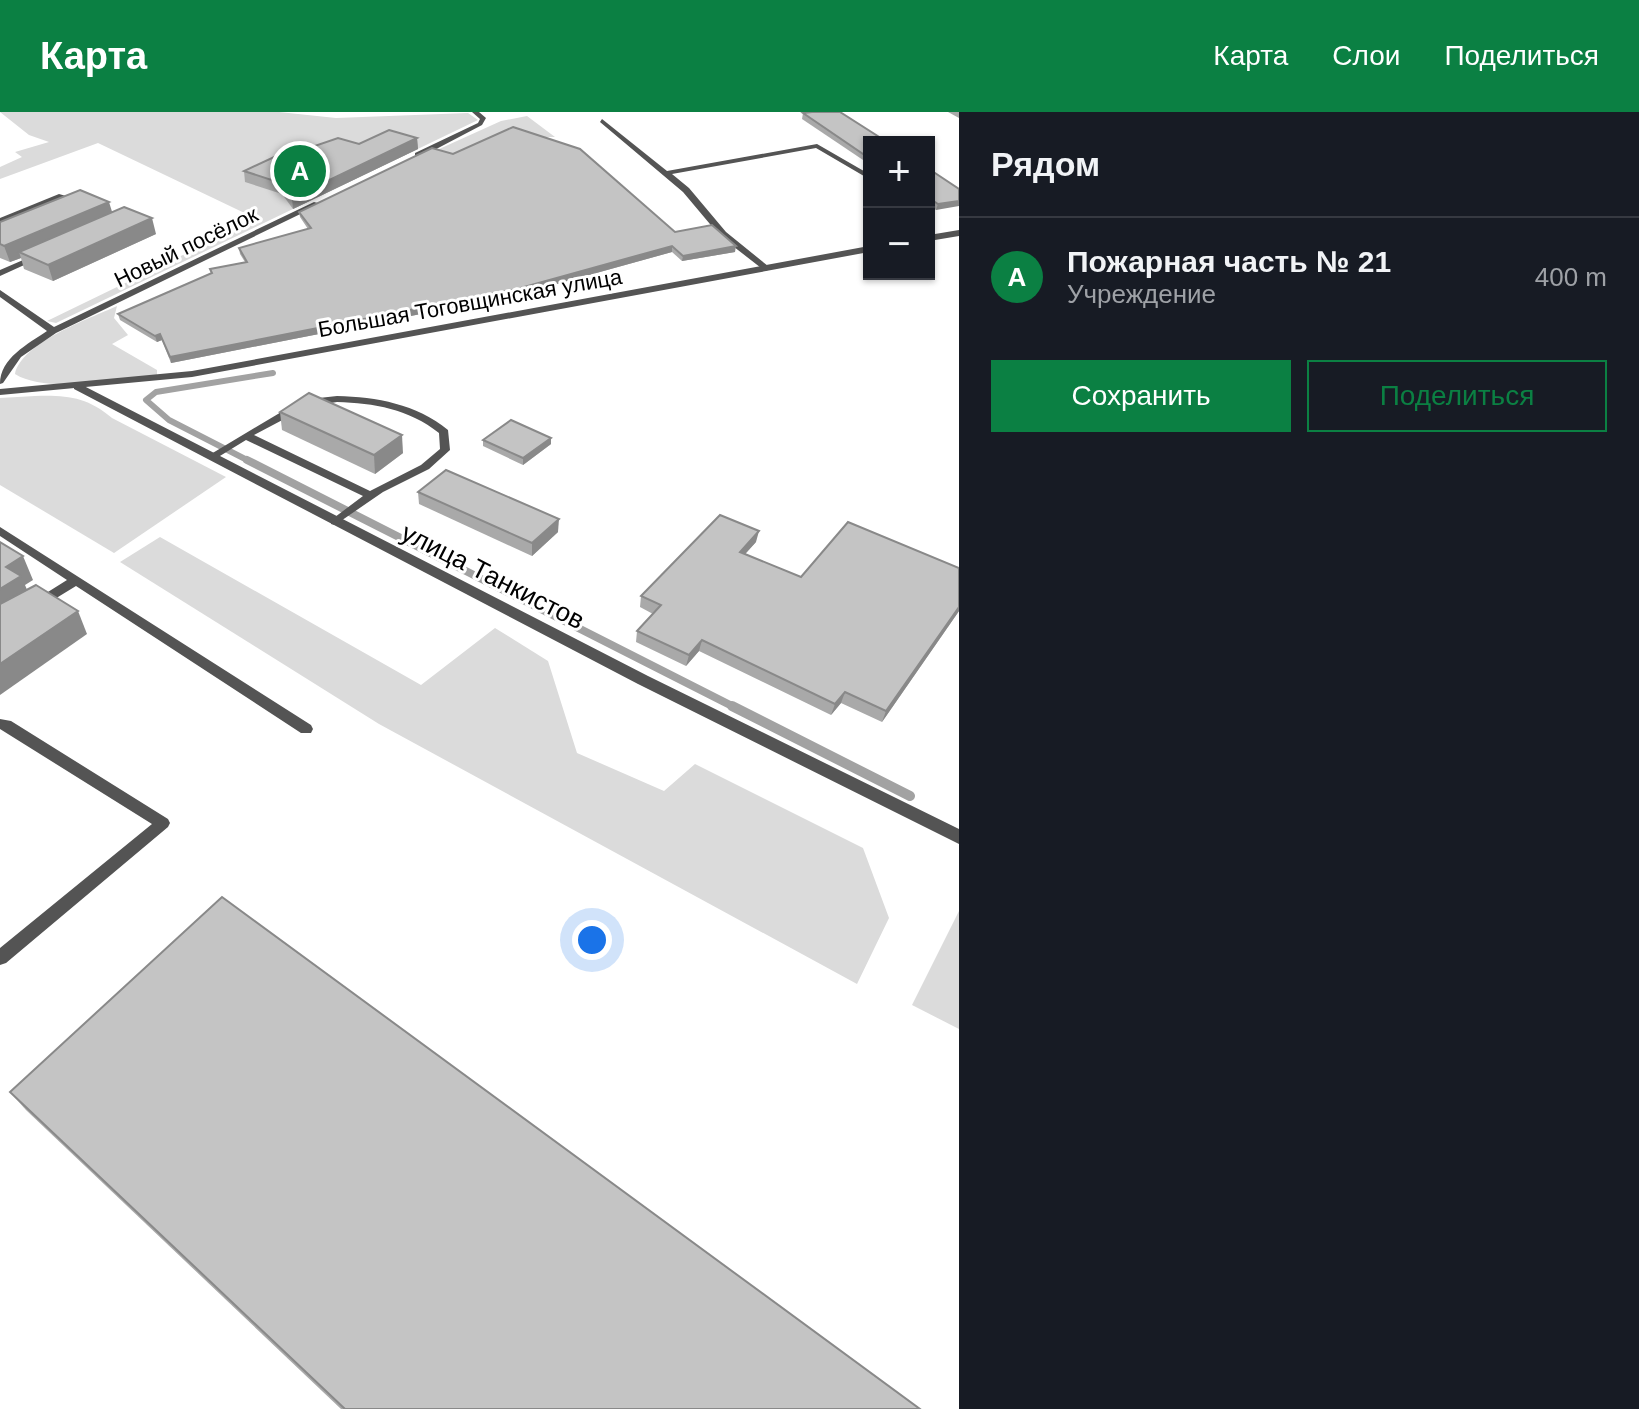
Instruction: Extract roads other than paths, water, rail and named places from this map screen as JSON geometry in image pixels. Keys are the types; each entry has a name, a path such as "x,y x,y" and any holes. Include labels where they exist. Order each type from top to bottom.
{"street":[{"path":"935,237 959,233"},
{"name":"Большая Тоговщинская улица","path":"78,387 192,374 863,250"},
{"path":"0,392 78,387"},
{"name":"улица Танкистов","path":"78,387 335,522 959,837"}],"lane":[{"path":"407,160 480,124 484,119 475,112"},
{"path":"602,121 686,190 723,234 765,268"},
{"path":"667,173 817,146 863,173"},
{"path":"0,221 62,196"},
{"name":"Новый посёлок","path":"0,381 18,355 53,331 331,197"},
{"path":"0,273 44,254"},
{"path":"0,293 53,331"},
{"path":"211,457 303,405 326,401 399,407 437,425 446,444 440,456 371,496 335,522"},
{"path":"247,436 371,496"},
{"path":"0,531 306,729"},
{"path":"22,614 76,580"},
{"path":"0,724 163,823 0,958"}],"waterway":[{"path":"251,462 169,420 146,400 156,392 273,373"},
{"path":"247,460 736,708"},
{"path":"732,706 910,796"}],"place":[{"name":"Пожарная часть № 21","path":"300,171"}]}
